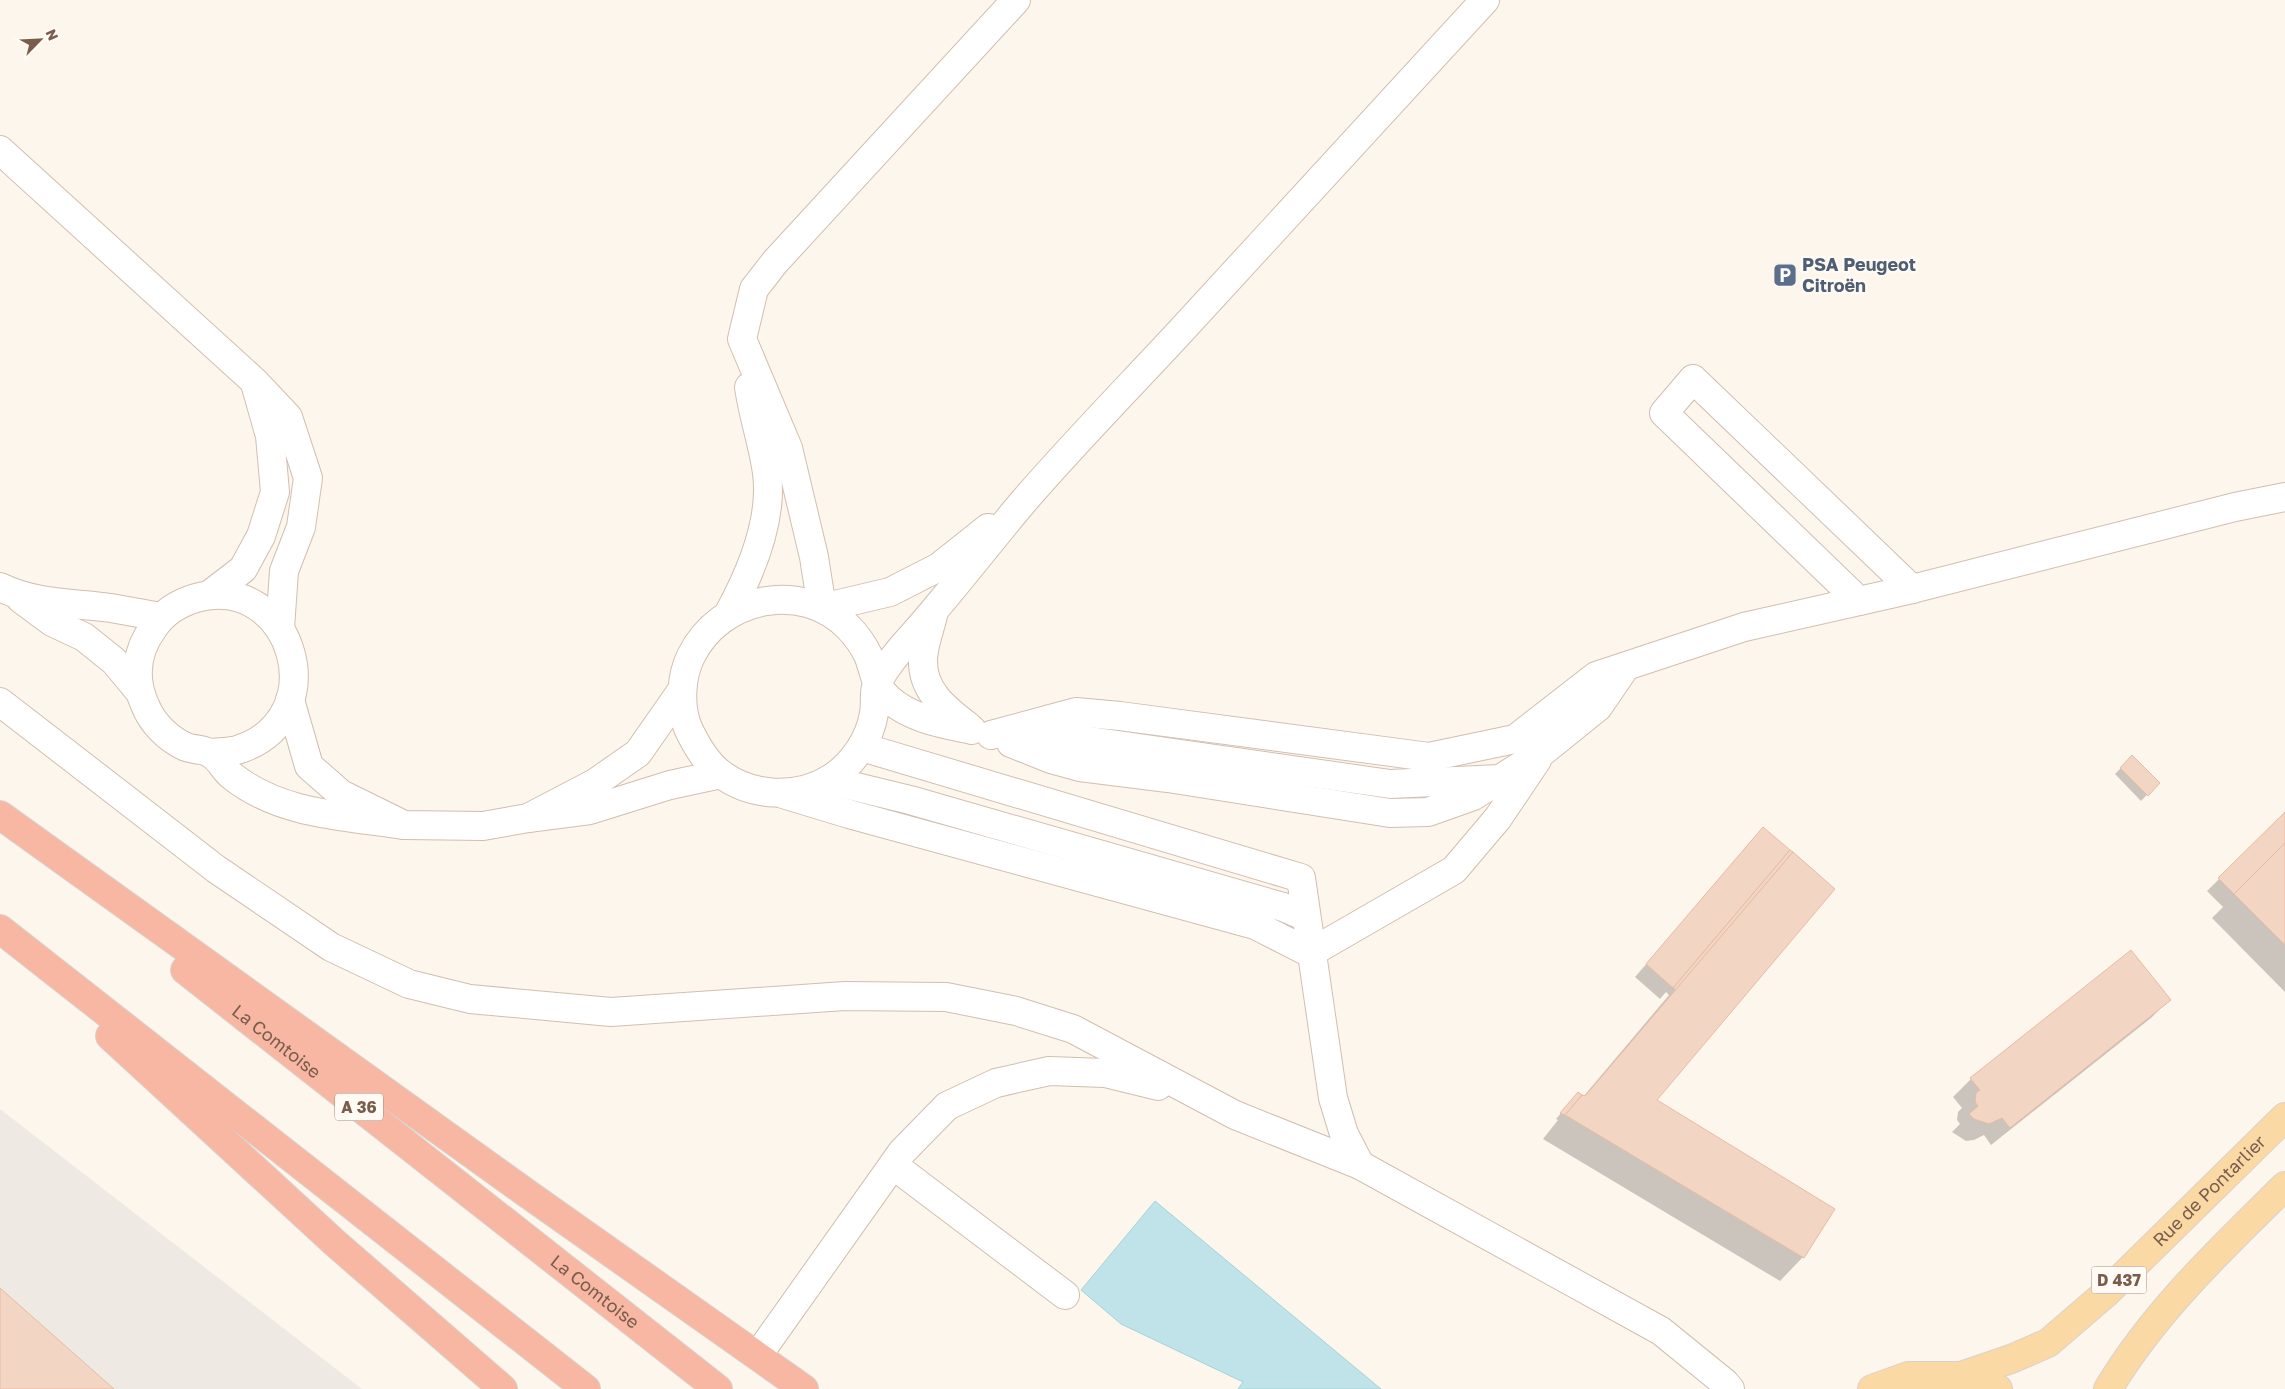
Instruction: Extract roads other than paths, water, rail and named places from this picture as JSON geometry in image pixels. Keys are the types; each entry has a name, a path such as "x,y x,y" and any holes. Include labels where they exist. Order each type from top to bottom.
{"highway":[{"path":"0,815 524,1192 804,1389"},
{"name":"La Comtoise","path":"0,824 718,1389"},
{"path":"0,929 586,1389"},
{"path":"0,935 335,1243 503,1389"}],"main road":[{"name":"Rue de Pontarlier","path":"1961,1376 2011,1360 2048,1343 2104,1294 2285,1117"},
{"name":"D 437","path":"2108,1389 2130,1352 2203,1266 2285,1186"},
{"path":"1872,1389 1908,1376 1961,1376 1998,1389"}],"street":[{"path":"1016,0 774,262 754,289 742,338 750,391 767,475 766,505 758,548 748,578 730,611 706,632 689,659 682,690 686,722 699,751 721,774 750,789 782,793 849,814 1255,925 1310,953"},
{"path":"876,684 911,637 933,614 1024,502 1485,0"},
{"path":"0,150 255,382 288,417 308,478 301,527 284,571 280,628"},
{"path":"742,338 788,448 814,557 822,608"},
{"path":"1859,601 1664,413 1693,379 1912,589"},
{"path":"209,595 243,569 261,536 275,492 270,436 255,382"},
{"path":"933,614 922,661 927,682 935,699 982,732 1076,712 1120,716 1429,757 1515,739 1596,676 1624,669 1744,627 1912,589 2235,507 2285,497"},
{"path":"822,608 890,592 939,567 1024,502"},
{"path":"8,591 161,617"},
{"path":"8,591 52,622 84,637 114,660 139,691"},
{"path":"209,595 236,597 260,609 280,628 291,650 295,675 290,700 278,723 259,740 236,750 211,753 186,747 165,734 148,714 139,691 137,664 145,639 161,617 183,602 209,595"},
{"path":"730,611 760,600 792,599 822,608 848,627 858,640 867,654 876,684 874,717 862,747 848,766 828,780 805,790 782,793"},
{"path":"876,684 891,701 931,722 982,732 1083,740 1390,784 1500,779 1541,753 1598,707 1624,669"},
{"path":"528,818 595,783 638,753 682,690"},
{"path":"290,700 309,766 341,794 404,825"},
{"path":"0,702 216,869 331,947 409,984 470,999 611,1012 845,996 946,997 1016,1011 1073,1029 1196,1096 1235,1115 1360,1165 1661,1331 1730,1389"},
{"path":"862,747 1301,878 1310,953 1333,1098 1344,1134 1360,1165"},
{"path":"211,753 232,776 278,803 302,810 404,825 482,826 590,810 670,786 721,774"},
{"path":"1310,953 1454,870 1498,818 1541,753"},
{"path":"828,780 910,800 1283,907 1306,917"},
{"path":"758,1355 902,1152 947,1106 996,1082 1049,1071 1105,1073 1196,1096"},
{"path":"893,1165 1065,1295"}],"water":[{"path":"1155,1201 1381,1389 1238,1389 1243,1382 1121,1324 1081,1290"}],"place":[{"name":"PSA Peugeot Citroën","path":"1785,275"}]}
